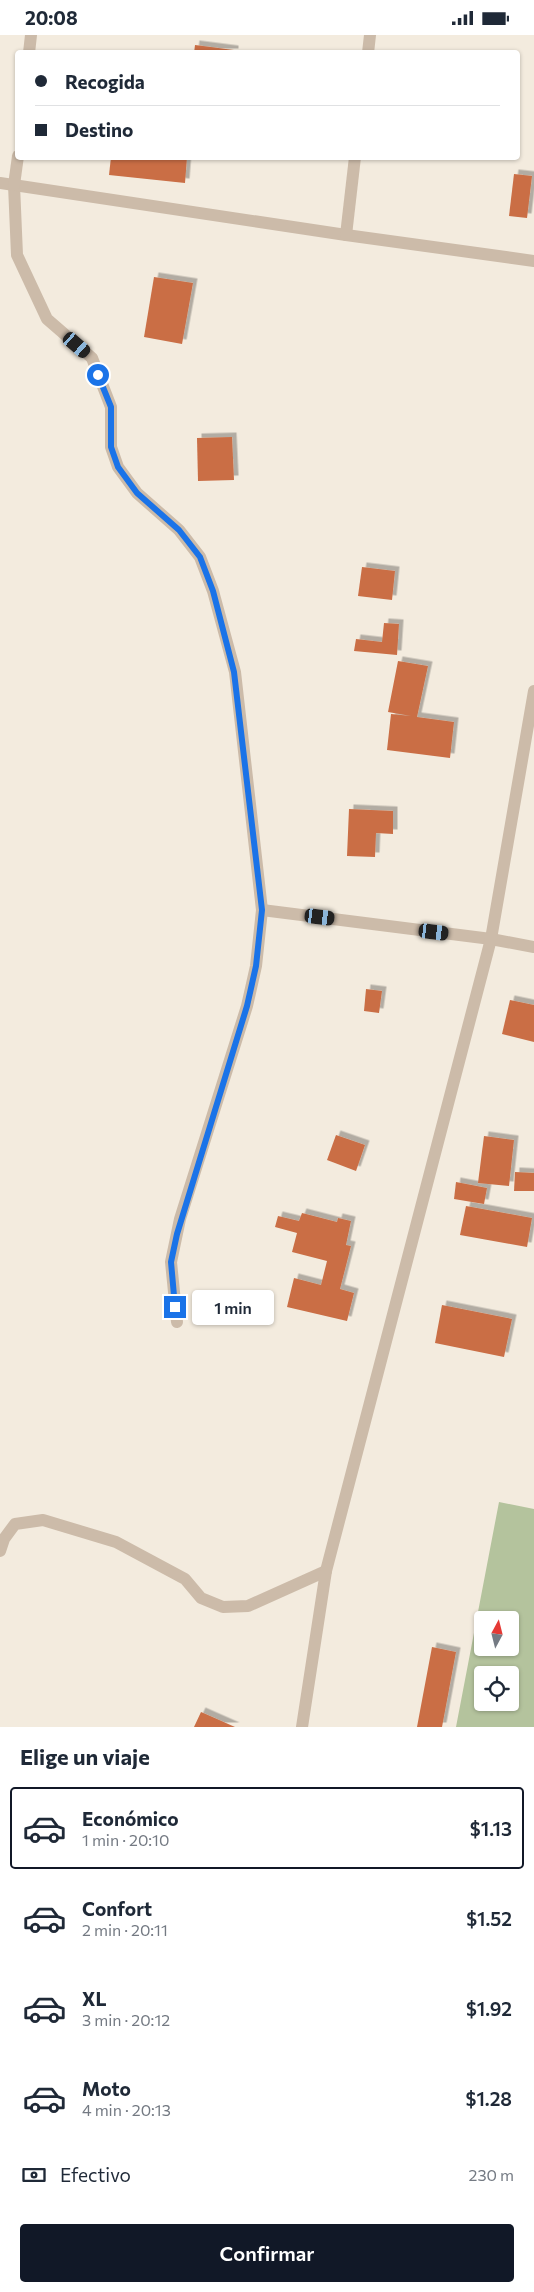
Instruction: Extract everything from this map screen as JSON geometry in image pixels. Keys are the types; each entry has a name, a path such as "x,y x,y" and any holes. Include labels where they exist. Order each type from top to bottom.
{"street":[{"path":"29,50 31,35"},
{"path":"368,50 370,35"},
{"path":"17,160 14,185 17,255 47,319 92,358 111,407 111,447 118,467 137,493 179,530 200,557 213,591 234,672 262,910 256,966 247,1006 180,1219 171,1262 177,1322"},
{"path":"346,235 355,160"},
{"path":"0,183 534,261"},
{"path":"302,1727 326,1571 491,939 534,691"},
{"path":"262,910 491,939 534,947"},
{"path":"0,1551 4,1539 15,1524 43,1520 116,1542 185,1579 202,1598 223,1607 248,1606 326,1571"}],"green space":[{"path":"499,1502 534,1509 534,1727 456,1727 474,1633 474,1656 519,1656 519,1611 478,1611"}],"building":[{"path":"195,45 234,50 194,50"},
{"path":"111,160 187,160 185,183 109,175"},
{"path":"514,174 532,176 527,218 509,216"},
{"path":"154,277 193,283 182,344 144,337"},
{"path":"232,437 234,480 198,481 197,438"},
{"path":"362,567 395,571 392,600 358,596"},
{"path":"384,623 399,624 397,655 354,651 356,639 382,642"},
{"path":"398,661 428,666 417,717 454,722 450,758 387,750 391,714 411,716 388,712"},
{"path":"349,809 393,811 393,834 376,833 375,857 347,856"},
{"path":"366,989 382,991 379,1013 364,1011"},
{"path":"510,1000 534,1005 534,1042 502,1034"},
{"path":"336,1135 365,1145 356,1171 327,1160"},
{"path":"484,1136 514,1140 509,1186 478,1183"},
{"path":"515,1172 534,1173 534,1191 514,1191"},
{"path":"456,1182 487,1188 484,1204 454,1199"},
{"path":"466,1206 532,1218 527,1247 460,1235"},
{"path":"302,1213 337,1222 338,1218 351,1221 346,1245 351,1246 340,1289 354,1293 347,1321 287,1307 294,1278 321,1285 327,1261 292,1252 297,1233 275,1227 278,1216 299,1221"},
{"path":"442,1305 512,1319 504,1357 435,1343"},
{"path":"432,1647 456,1652 442,1727 417,1727"},
{"path":"201,1712 235,1727 194,1727"}],"route":[{"path":"98,375 111,407 111,447 118,467 137,493 179,530 200,557 213,591 234,672 262,910 256,966 247,1006 180,1219 171,1262 175,1307"}]}
